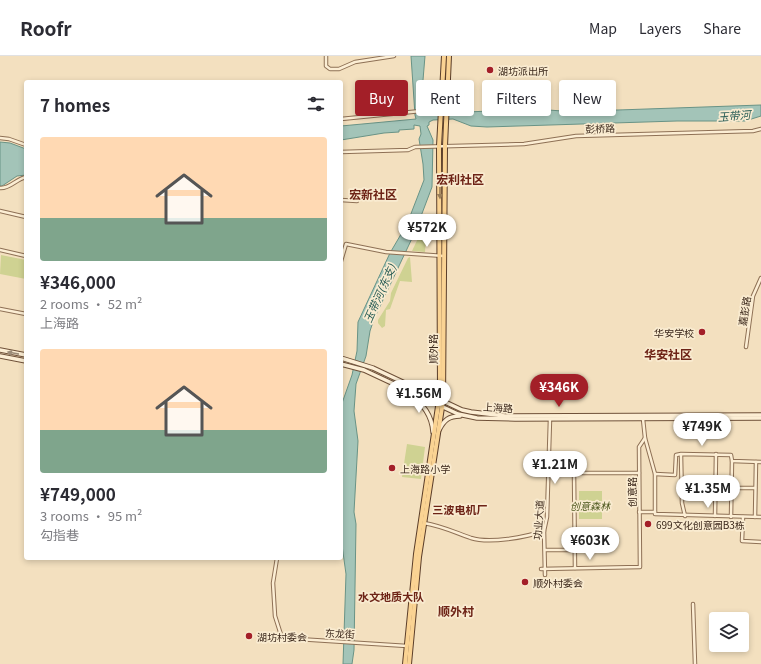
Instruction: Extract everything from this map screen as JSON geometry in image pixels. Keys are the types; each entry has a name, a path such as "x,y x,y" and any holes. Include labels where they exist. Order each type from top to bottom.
{"main road":[{"name":"顺外路","path":"443,80 444,56"},
{"name":"顺外路","path":"405,664 414,568 441,400 442,256 449,56"},
{"name":"顺外路","path":"441,116 442,256"},
{"path":"0,350 24,355"},
{"path":"0,356 24,361"},
{"name":"上海路","path":"343,359 373,368 462,410 471,412 506,416 761,415"},
{"name":"上海路","path":"343,365 364,370 440,406 466,416 494,419 761,418"},
{"path":"407,390 420,401 427,411 431,420 434,436"},
{"name":"顺外路","path":"409,664 419,557 439,431 440,406"},
{"path":"439,431 443,422 448,418 453,416 466,416"}],"street":[{"path":"326,56 326,66 330,69 339,69 355,62 394,56"},
{"path":"343,118 416,111"},
{"name":"彭桥路","path":"343,152 408,150 415,147 434,146 524,144 576,136 753,131 761,129"},
{"path":"0,138 9,139 24,144"},
{"path":"0,188 4,188 24,178"},
{"path":"343,200 357,201"},
{"path":"0,211 24,217"},
{"path":"343,254 346,244 386,252 442,256"},
{"path":"0,250 24,256"},
{"name":"嘉彭路","path":"746,348 753,296 761,278"},
{"path":"0,309 24,314"},
{"name":"功业大道","path":"545,575 543,569 544,531 547,517 550,419"},
{"name":"创意路","path":"575,568 640,567 639,447 645,438 643,419"},
{"path":"645,438 655,474 655,512"},
{"path":"681,454 681,488 685,516"},
{"path":"715,516 716,454"},
{"path":"655,474 675,475 676,455 731,455 731,516"},
{"path":"732,461 761,462"},
{"path":"755,517 756,462"},
{"path":"548,473 639,473"},
{"path":"543,569 575,568 574,473"},
{"path":"681,488 755,488"},
{"path":"639,512 655,512 655,514 685,516 761,517"},
{"path":"743,517 742,541 761,542"},
{"path":"424,523 439,525 473,538 489,540 533,535 544,531"},
{"path":"544,550 575,550"},
{"name":"东龙街","path":"277,560 273,583 275,616 282,638 407,646"},
{"path":"693,604 695,664"}],"green space":[{"path":"426,218 426,226 429,230 432,230 432,235 426,238 425,252 412,251 422,230"},
{"path":"1,255 24,260 24,279 0,274"},
{"path":"410,257 412,282 400,281 390,309 386,310 385,326 382,328 378,323 378,320 390,301 391,293 408,258"},
{"path":"407,444 425,447 421,479 402,477"},
{"name":"创意森林","path":"579,491 602,491 602,519 579,519"}],"water":[{"path":"411,56 425,56 423,80 416,80 416,116 474,116 474,112 482,111 482,116 551,116 551,110 559,111 559,116 616,116 616,110 761,105 761,116 745,121 677,121 487,127 471,126 453,119 433,120 429,122 429,125 427,126 433,140 432,187 415,232 374,319 370,331 366,356 356,384 354,411 358,441 354,512 356,524 354,650 352,664 343,664 346,574 343,552 343,400 352,375 357,351 358,322 390,253 407,224 424,180 419,139 421,134 420,126 414,125 414,129 399,130 399,132 343,140 343,126 416,119"},
{"path":"0,142 10,143 24,148 24,175 17,176 0,186"}],"place":[{"name":"湖坊派出所","path":"490,70"},
{"name":"华安学校","path":"702,332"},
{"name":"上海路小学","path":"392,468"},
{"name":"699文化创意园B3栋","path":"648,524"},
{"name":"顺外村委会","path":"525,582"},
{"name":"湖坊村委会","path":"249,636"}],"district":[{"name":"宏利社区","path":"460,178"},
{"name":"宏新社区","path":"373,193"},
{"name":"华安社区","path":"668,353"},
{"name":"三波电机厂","path":"460,509"},
{"name":"水文地质大队","path":"391,596"},
{"name":"顺外村","path":"456,610"}],"water label":[{"name":"玉带河","path":"734,115"},
{"name":"玉带河(东支)","path":"379,293"}]}
